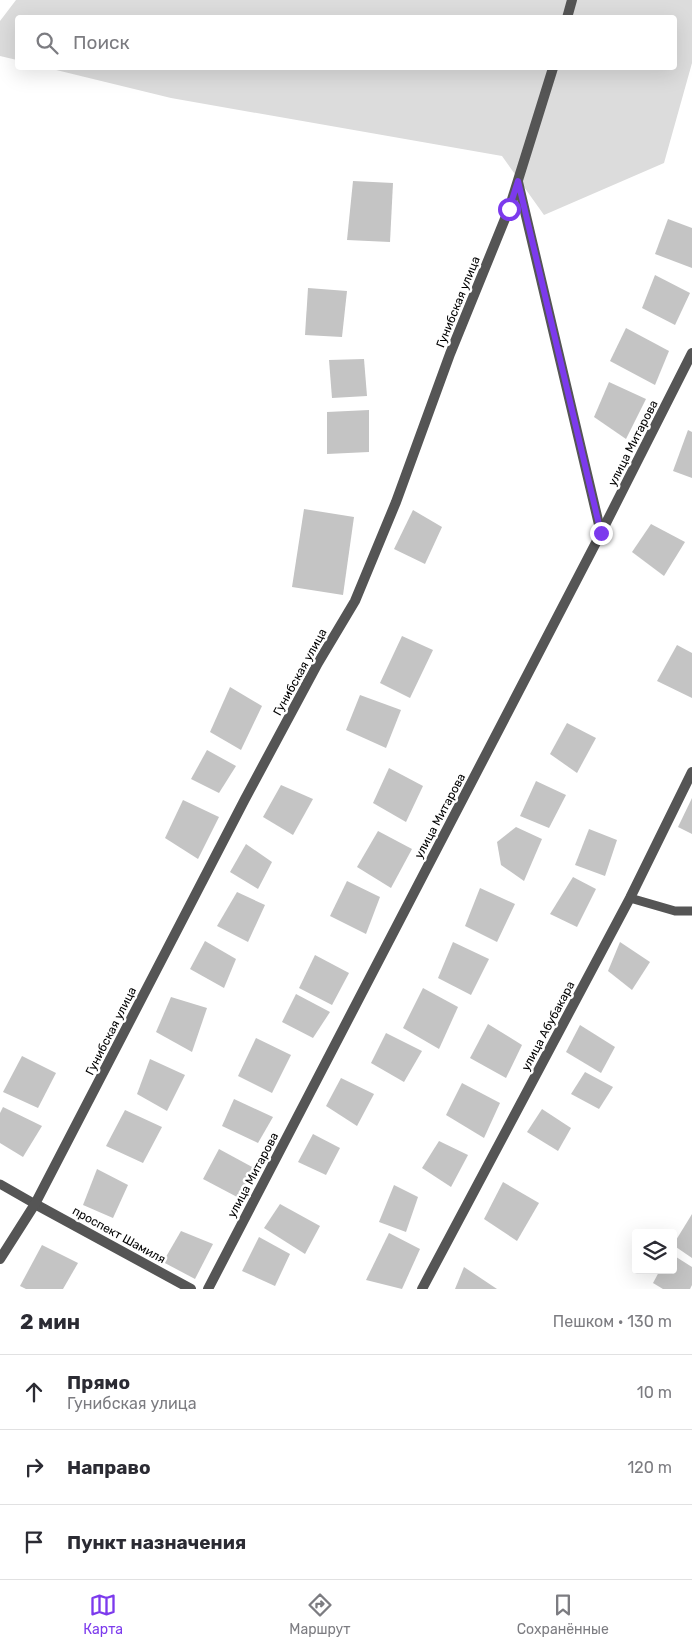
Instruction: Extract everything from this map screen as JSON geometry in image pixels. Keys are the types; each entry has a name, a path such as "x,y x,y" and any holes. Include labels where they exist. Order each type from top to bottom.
{"street":[{"path":"568,15 572,0"},
{"name":"Гунибская улица","path":"0,1259 36,1204 245,799 318,663 355,601 396,502 450,354 509,209 552,70"},
{"path":"518,181 601,533"},
{"name":"улица Митарова","path":"208,1289 601,533 692,352"},
{"name":"улица Абубакара","path":"422,1289 630,898 692,772"},
{"name":"проспект Шамиля","path":"36,1204 191,1289"}],"lane":[{"path":"630,898 675,912 692,911"},
{"path":"0,1184 36,1204"}],"shaded area":[{"path":"16,0 692,0 692,63 664,163 544,215 502,156 171,98 56,70 677,70 677,15 15,15 15,60 0,56 0,21"}],"building":[{"path":"353,181 393,183 390,242 347,240"},
{"path":"668,219 692,228 692,268 655,254"},
{"path":"655,275 690,293 675,325 642,308"},
{"path":"308,288 347,291 342,337 305,335"},
{"path":"626,328 669,351 655,385 610,361"},
{"path":"364,359 367,396 332,398 329,360"},
{"path":"609,382 646,399 626,439 594,417"},
{"path":"369,410 369,452 327,454 327,412"},
{"path":"688,430 692,432 692,478 673,471"},
{"path":"304,509 354,517 343,595 292,587"},
{"path":"413,510 442,527 425,564 394,549"},
{"path":"651,524 685,542 664,576 632,552"},
{"path":"402,636 433,650 410,698 380,683"},
{"path":"677,645 692,653 692,698 657,681"},
{"path":"230,687 262,706 241,750 210,732"},
{"path":"360,695 401,710 386,748 346,730"},
{"path":"567,723 596,738 577,773 550,754"},
{"path":"207,750 236,766 219,793 191,779"},
{"path":"389,768 423,786 406,822 373,803"},
{"path":"536,781 566,795 549,828 520,816"},
{"path":"281,785 313,799 293,835 263,817"},
{"path":"692,798 692,834 678,827"},
{"path":"183,800 219,817 198,859 165,838"},
{"path":"516,827 542,839 524,881 501,865 497,842"},
{"path":"589,829 617,840 605,876 575,865"},
{"path":"378,831 412,849 391,888 357,867"},
{"path":"246,844 272,862 258,889 230,872"},
{"path":"573,877 596,889 577,927 550,914"},
{"path":"347,881 380,897 366,934 330,916"},
{"path":"480,888 515,904 497,942 465,926"},
{"path":"237,892 265,905 248,942 217,926"},
{"path":"205,941 236,959 224,988 190,969"},
{"path":"453,942 489,959 471,995 438,978"},
{"path":"620,942 650,962 632,990 608,971"},
{"path":"315,955 349,973 332,1005 299,988"},
{"path":"423,988 458,1007 439,1049 403,1028"},
{"path":"296,994 330,1012 313,1038 282,1022"},
{"path":"171,997 207,1008 192,1052 156,1032"},
{"path":"488,1024 522,1045 506,1078 470,1058"},
{"path":"580,1025 615,1047 601,1073 566,1052"},
{"path":"386,1033 422,1051 404,1082 371,1063"},
{"path":"256,1038 291,1055 272,1093 238,1076"},
{"path":"22,1056 56,1073 38,1108 3,1092"},
{"path":"150,1059 185,1075 167,1111 137,1094"},
{"path":"585,1072 613,1087 599,1109 571,1094"},
{"path":"341,1078 374,1094 357,1126 326,1106"},
{"path":"462,1083 500,1103 484,1138 446,1115"},
{"path":"234,1099 273,1117 258,1143 222,1126"},
{"path":"3,1107 42,1126 23,1157 0,1143 0,1113"},
{"path":"542,1109 571,1128 558,1151 527,1132"},
{"path":"125,1110 162,1127 143,1163 106,1146"},
{"path":"313,1134 340,1148 326,1175 298,1162"},
{"path":"439,1141 468,1155 451,1187 422,1168"},
{"path":"219,1149 254,1168 239,1198 203,1179"},
{"path":"97,1169 128,1185 113,1218 83,1205"},
{"path":"503,1182 539,1203 517,1241 484,1219"},
{"path":"394,1185 418,1197 406,1232 379,1222"},
{"path":"280,1204 320,1226 305,1254 264,1228"},
{"path":"692,1214 692,1258 677,1248 677,1238"},
{"path":"181,1231 213,1244 195,1279 163,1262"},
{"path":"389,1233 420,1249 402,1289 366,1280"},
{"path":"259,1237 290,1254 275,1286 242,1271"},
{"path":"42,1245 78,1263 63,1289 26,1289 20,1286"},
{"path":"677,1258 692,1267 692,1285 690,1289 663,1289 653,1283 658,1274 677,1274"},
{"path":"464,1267 497,1289 455,1289"}],"route":[{"path":"509,209 518,181 601,533"}]}
